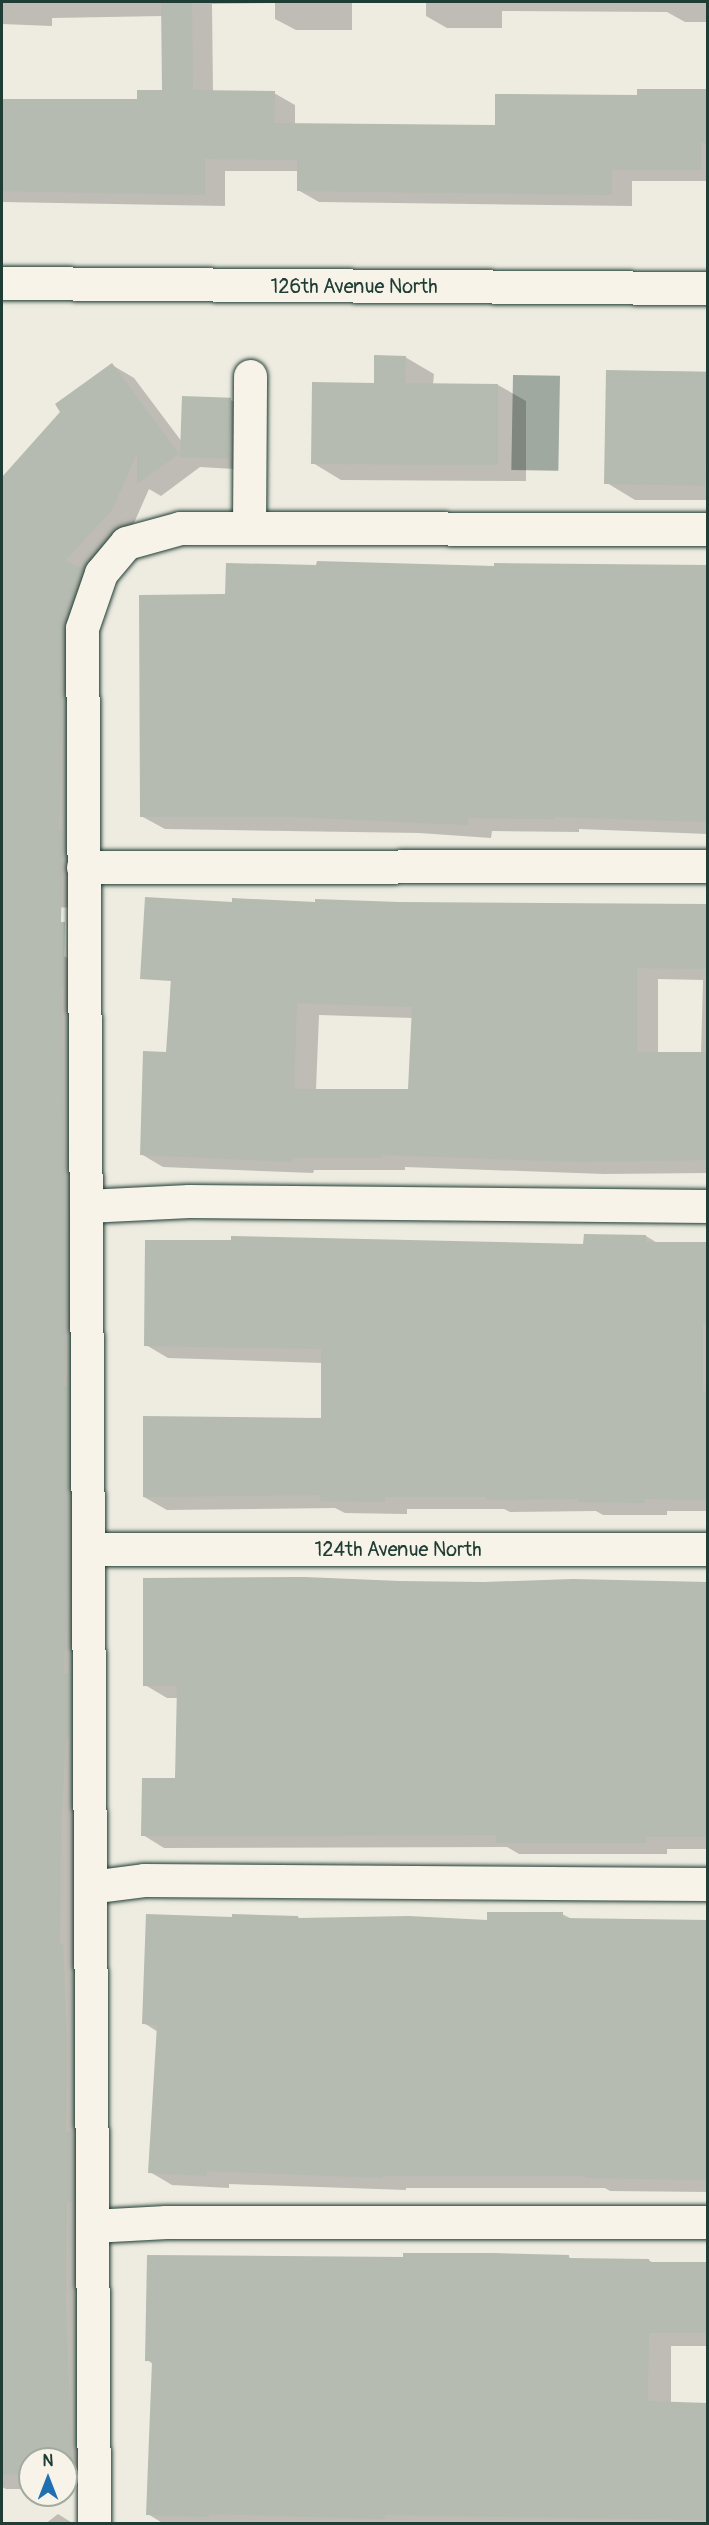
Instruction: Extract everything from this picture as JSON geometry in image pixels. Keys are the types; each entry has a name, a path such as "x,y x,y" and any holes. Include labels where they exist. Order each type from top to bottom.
{"street":[{"name":"126th Avenue North","path":"2,283 708,288"},
{"path":"249,528 250,376"},
{"path":"94,2523 82,628 101,573 126,543 180,528 708,529"},
{"path":"83,867 708,866"},
{"path":"86,1206 189,1201 708,1206"},
{"name":"124th Avenue North","path":"87,1549 708,1549"},
{"path":"90,1887 144,1880 708,1884"},
{"path":"92,2226 166,2222 708,2222"}],"shaded area":[{"path":"513,375 560,376 558,471 511,470"}],"building":[{"path":"161,2 192,2 193,90 275,91 274,123 495,125 495,94 637,95 637,89 708,89 708,143 701,143 701,170 612,170 612,195 297,191 297,160 205,159 205,195 2,191 2,99 137,99 137,90 162,90"},
{"path":"374,355 406,356 405,383 498,384 498,465 311,464 312,382 374,383"},
{"path":"112,363 179,454 137,484 137,453 112,510 65,561 83,569 64,616 59,830 63,830 61,922 65,922 64,987 61,987 67,1275 64,1386 68,1386 68,1581 64,1673 69,1673 69,1738 66,1738 61,1828 60,1944 63,1944 67,2040 66,2132 72,2132 72,2202 67,2202 66,2301 71,2447 18,2447 18,2474 2,2475 2,477 60,412 55,404"},
{"path":"606,370 707,372 705,486 604,484"},
{"path":"182,396 231,398 229,459 180,457"},
{"path":"317,561 494,566 494,563 708,565 708,822 555,817 555,819 468,818 468,825 294,817 140,817 139,595 225,594 226,563 316,565"},
{"path":"145,897 232,902 232,898 315,902 315,899 399,902 708,904 708,969 637,968 637,1052 708,1052 708,1160 581,1162 383,1155 383,1158 292,1158 292,1162 140,1155 143,1051 166,1052 171,981 140,979","holes":["297,1003 412,1007 408,1089 294,1089"]},
{"path":"584,1234 646,1235 646,1242 708,1242 708,1323 703,1323 703,1391 708,1391 708,1500 645,1499 645,1503 578,1502 578,1499 486,1500 486,1497 385,1497 385,1502 320,1501 320,1495 143,1497 143,1416 321,1418 321,1349 144,1346 145,1240 231,1240 231,1236 583,1244"},
{"path":"304,1577 400,1581 484,1582 573,1579 708,1582 708,1837 646,1837 646,1843 496,1843 496,1835 141,1836 142,1778 175,1778 177,1686 143,1686 143,1578"},
{"path":"487,1912 563,1912 563,1918 708,1920 708,2180 585,2178 585,2176 383,2176 383,2178 207,2171 207,2176 148,2173 157,2025 142,2024 146,1914 232,1917 232,1914 298,1916 298,1918 409,1916 487,1920"},
{"path":"403,2253 569,2255 569,2258 708,2262 708,2333 649,2333 648,2401 708,2403 708,2520 385,2515 385,2519 209,2514 209,2517 146,2515 152,2361 145,2361 147,2255 403,2257"}]}
